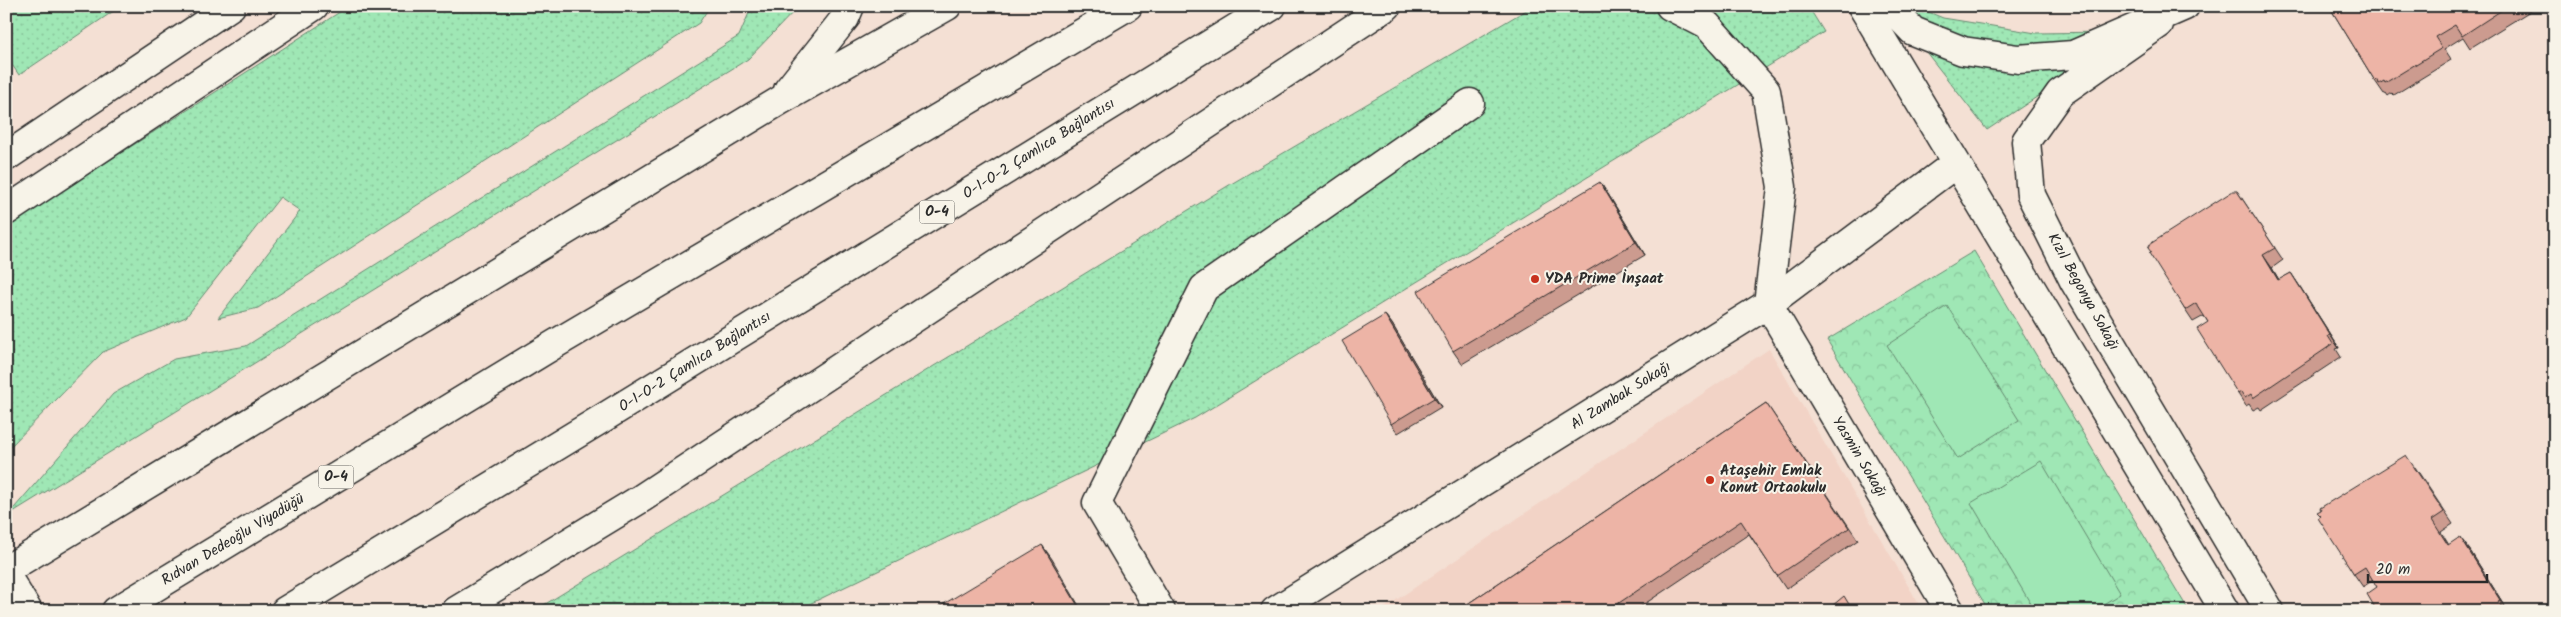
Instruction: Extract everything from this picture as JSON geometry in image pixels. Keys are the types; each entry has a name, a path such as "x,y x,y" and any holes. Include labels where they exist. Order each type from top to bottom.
{"main road":[{"path":"7,153 231,6"},
{"path":"6,211 314,6"},
{"path":"781,100 845,18 850,6"},
{"path":"6,570 781,100 947,6"},
{"name":"Rıdvan Dedeoğlu Viyadüğü","path":"116,611 555,344 1128,6"},
{"name":"O-1-O-2 Çamlıca Bağlantısı","path":"285,611 603,418 1272,6"},
{"path":"456,611 642,498 1376,13 1408,6"},
{"path":"1670,6 1707,25 1766,91 1782,187 1768,304"},
{"path":"1862,6 1955,164 2225,611"},
{"path":"1888,6 1913,31 1963,51 2018,59 2073,55 2182,8"},
{"name":"Kızıl Begonya Sokağı","path":"2182,8 2060,93 2026,141 2031,196 2074,281 2270,611"},
{"path":"1160,611 1097,503 1204,288 1470,103"},
{"name":"Al Zambak Sokağı","path":"1275,611 1768,304 1955,164"},
{"name":"Yasmin Sokağı","path":"1768,304 1950,611"},
{"path":"6,575 20,603"}],"shaded area":[{"name":"Ataşehir Emlak Konut Ortaokulu","path":"1769,349 1923,611 1380,611"}],"green space":[{"path":"9,6 121,6 19,75 6,56 6,22"},
{"path":"349,6 710,6 699,23 258,308 218,318 300,211 280,197 186,317 103,352 6,451 6,227"},
{"path":"752,6 799,6 748,59 8,515 113,394 174,359 246,346 739,36"},
{"path":"1533,6 1808,6 1824,32 1195,418 795,611 534,611 1231,184"},
{"path":"1890,6 1914,6 1943,18 2036,33 2109,32 2147,24 1987,130"},
{"path":"1974,251 2189,611 1989,611 1827,340"},
{"path":"1947,306 2019,420 1958,459 1887,345"},
{"path":"2041,461 2120,594 2092,611 2035,611 1971,503"}],"building":[{"path":"2329,6 2508,6 2462,36 2455,25 2435,37 2442,48 2385,83 2384,81 2379,84 2378,80 2375,81"},
{"name":"YDA Prime İnşaat","path":"1600,182 1636,242 1453,351 1418,291"},
{"path":"2233,191 2237,191 2275,248 2263,255 2278,280 2291,273 2330,335 2328,336 2333,344 2253,398 2251,394 2245,398 2241,392 2238,394 2197,329 2208,322 2196,303 2185,310 2149,253 2151,252 2148,248 2150,244"},
{"path":"1385,315 1434,398 1391,424 1342,341"},
{"path":"1766,403 1849,528 1777,576 1741,521 1607,611 1457,611"},
{"path":"2406,455 2444,512 2432,520 2448,545 2460,537 2500,600 2498,601 2503,609 2500,611 2377,611 2367,594 2377,587 2365,567 2354,574 2318,518 2321,516 2317,512 2321,510 2320,508"},
{"path":"1042,545 1081,611 932,611"},
{"path":"1844,596 1853,611 1826,611"}],"place":[{"name":"YDA Prime İnşaat","path":"1535,279"},
{"name":"Ataşehir Emlak Konut Ortaokulu","path":"1710,480"}]}
